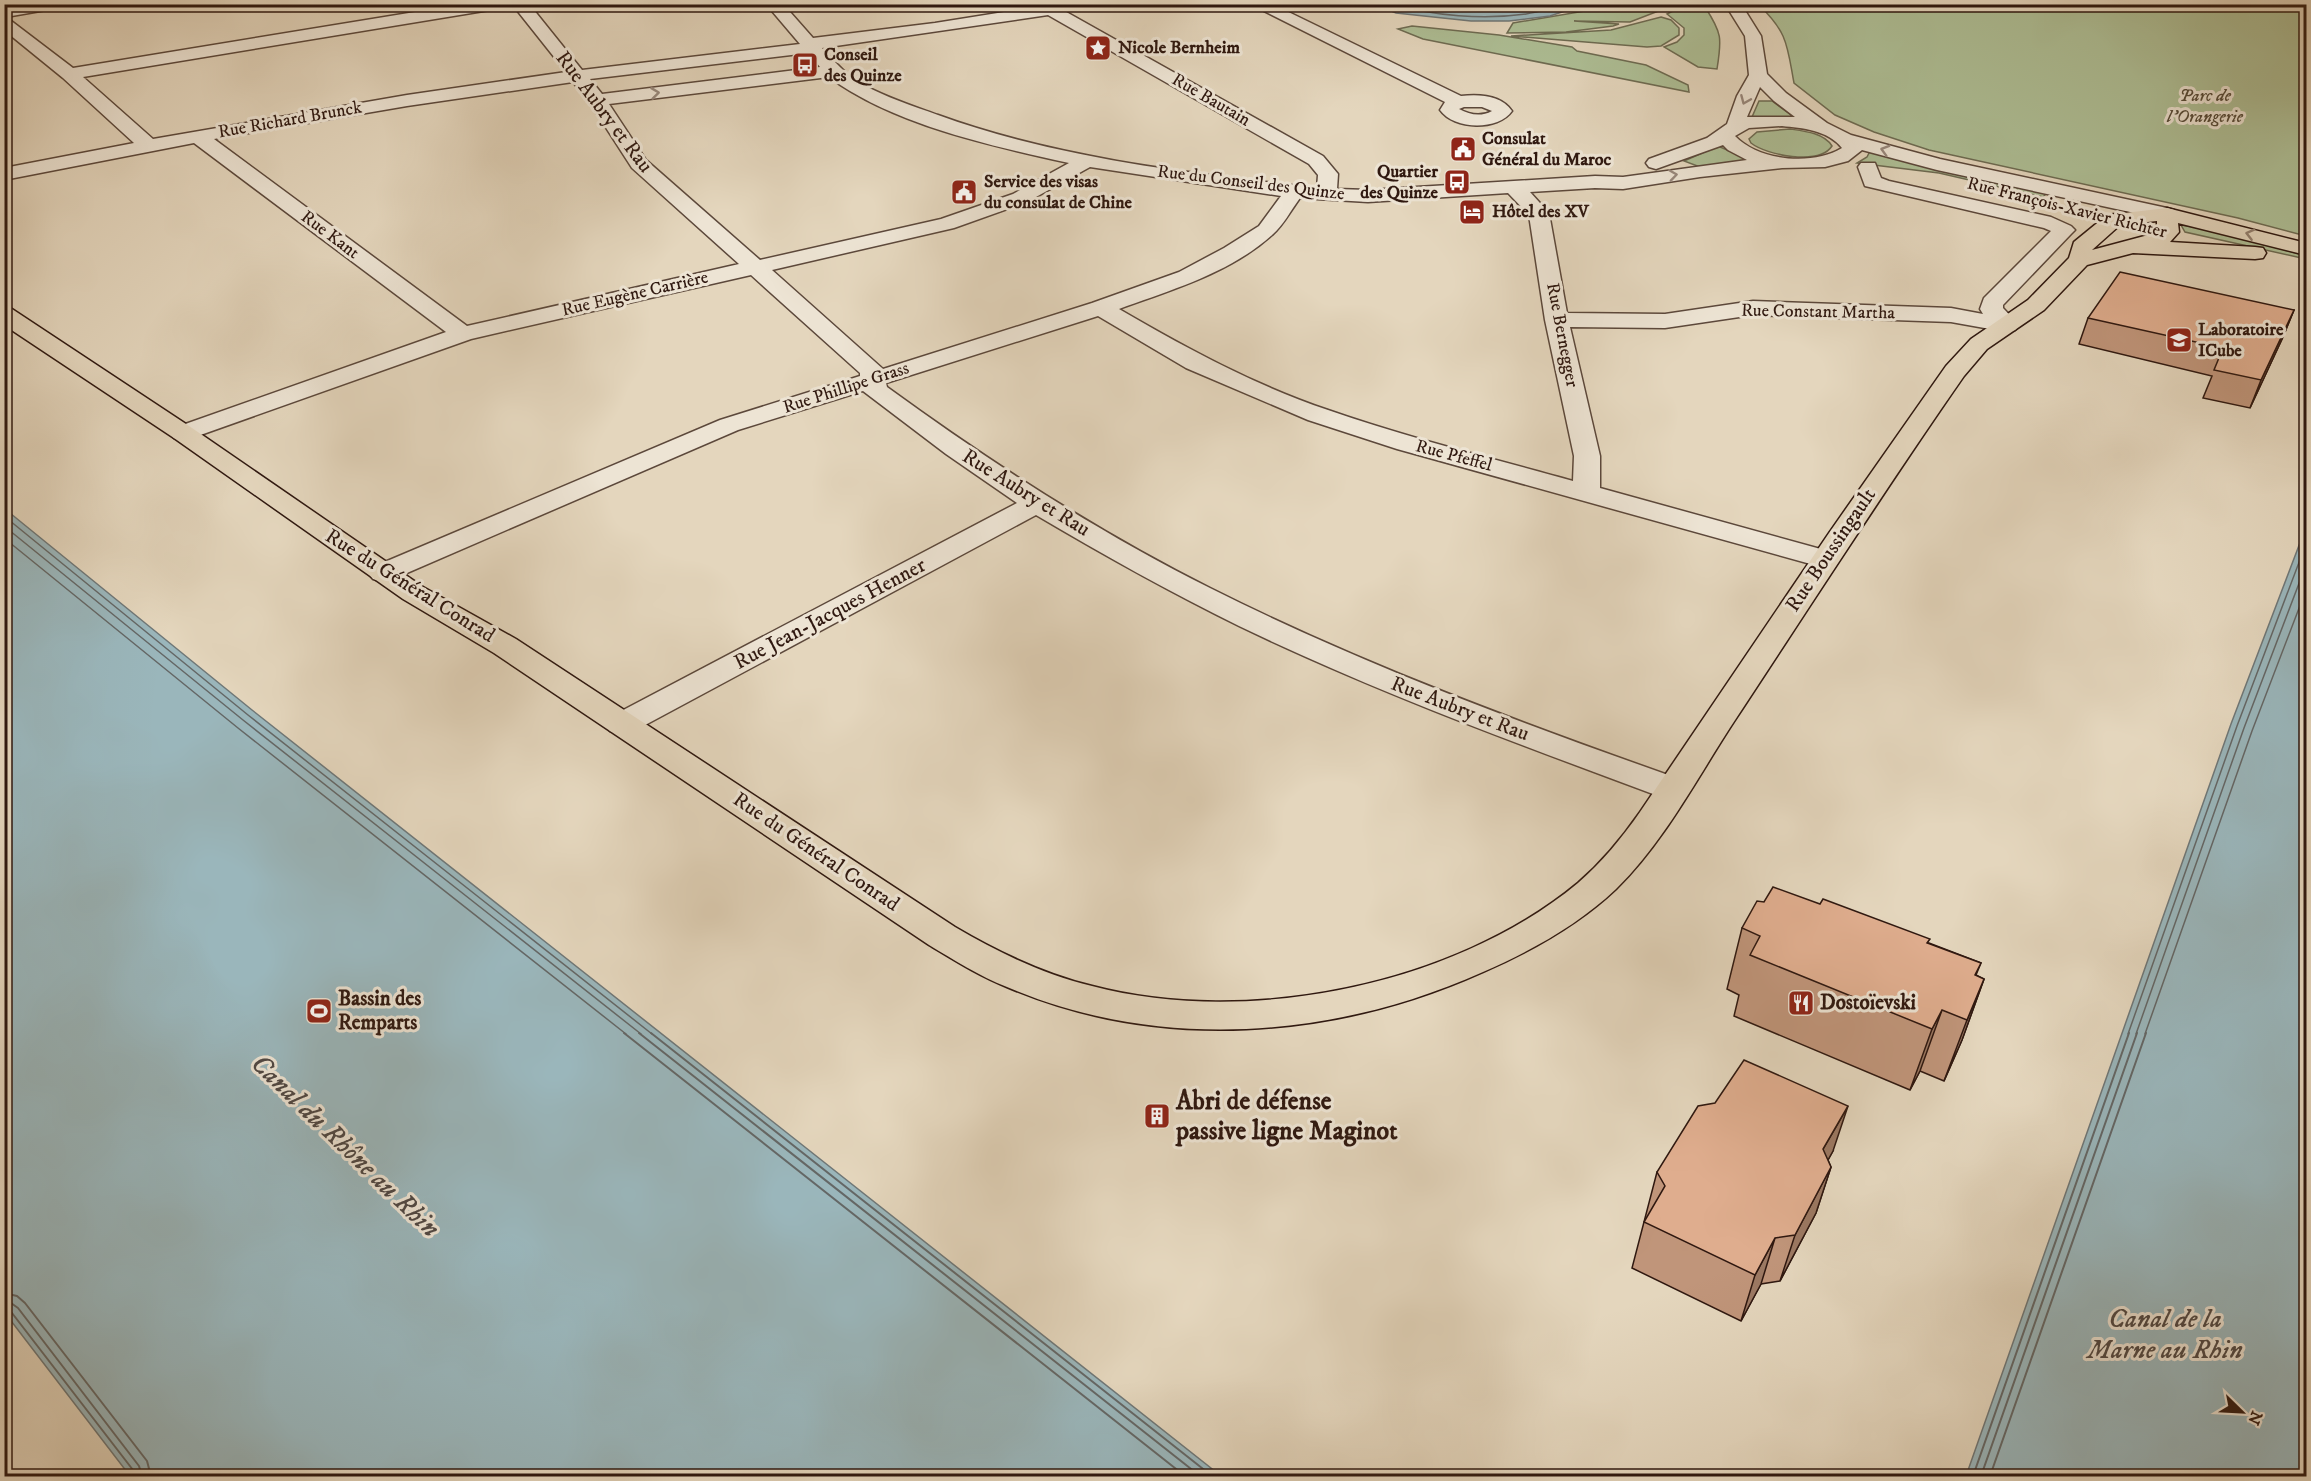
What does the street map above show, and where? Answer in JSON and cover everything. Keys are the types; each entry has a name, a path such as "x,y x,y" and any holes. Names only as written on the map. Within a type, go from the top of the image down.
{"main road":[{"name":"Rue François-Xavier Richter","path":"2114,219 2168,223 2307,249"},
{"name":"Rue Boussingault","path":"1673,789 1825,559 1955,371 1979,344 2036,305 2079,260 2082,247 2114,219"},
{"name":"Rue François-Xavier Richter","path":"2168,223 2255,253 2307,264"},
{"path":"2079,260 2160,238 2168,223"},
{"path":"2123,248 2182,248 2255,253"},
{"name":"Rue du Général Conrad","path":"4,314 183,433 383,573 505,646 942,936 990,964 1075,997 1172,1015 1228,1017 1274,1015 1317,1009 1442,976 1524,937 1557,916 1614,870 1634,847 1673,789"}],"street":[{"path":"4,7 9,4"},
{"path":"4,12 52,4"},
{"path":"69,74 496,4"},
{"name":"Rue Aubry et Rau","path":"520,4 597,100 639,164 872,371 875,390 949,444 1037,503 1156,571 1250,620 1425,696 1673,789"},
{"name":"Rue du Conseil des Quinze","path":"774,4 833,71 856,88 934,121 1001,142 1087,161 1294,192 1368,196 1594,182 1623,183 1700,171 1785,162"},
{"path":"1258,4 1459,102"},
{"path":"1733,4 1753,36 1758,75 1730,131 1731,146 1751,156 1785,162"},
{"name":"Rue Richard Brunck","path":"4,174 148,145 371,106 935,28 1044,7"},
{"name":"Rue Bautain","path":"1044,7 1316,160 1328,174 1326,195"},
{"path":"4,21 69,74 148,145"},
{"path":"597,100 833,71"},
{"path":"1758,75 1780,97 1821,127"},
{"name":"Rue du Conseil des Quinze","path":"1594,182 1686,153 1730,131 1761,121 1796,122 1821,127"},
{"name":"Rue François-Xavier Richter","path":"1821,127 1849,140 2168,223"},
{"name":"Rue Kant","path":"197,136 463,334"},
{"path":"1826,162 1845,157 1853,149 1849,140"},
{"name":"Rue Eugène Carrière","path":"183,433 463,334 947,224 1020,198 1087,161"},
{"name":"Rue François-Xavier Richter","path":"1785,162 1826,162 1940,177 2114,219"},
{"path":"1868,167 1872,182 1883,186 2051,223 2064,230 1992,303 1991,309 2007,326"},
{"name":"Rue Bernegger","path":"1514,188 1539,213 1557,320 1587,456 1586,492"},
{"name":"Rue Phillipe Grass","path":"383,573 711,432 1100,308 1187,277 1232,253 1266,230 1294,192"},
{"name":"Rue Pfeffel","path":"1100,308 1195,363 1317,415 1406,443 1825,559"},
{"name":"Rue Constant Martha","path":"1557,320 1665,321 1754,308 1951,315 2007,326"},
{"name":"Rue Jean-Jacques Henner","path":"622,724 1037,503"}],"green space":[{"path":"1620,5 1674,5 1630,22 1574,21 1619,24 1613,26 1566,32 1507,33 1513,23"},
{"name":"Parc de l'Orangerie","path":"1759,5 2306,5 2306,236 2238,218 1929,150 1874,132 1835,115 1794,83 1785,40 1776,24"},
{"path":"1683,6 1705,7 1715,23 1720,43 1717,69 1698,67 1664,47 1677,42 1684,35 1684,28 1667,14"},
{"path":"1661,17 1671,20 1679,28 1679,35 1661,46 1647,47 1511,36 1611,30"},
{"path":"1412,26 1499,35 1572,47 1577,51 1646,65 1688,85 1689,92 1423,39 1398,29"},
{"path":"1759,101 1772,101 1794,117 1752,117"},
{"path":"1790,129 1819,135 1832,146 1816,156 1792,156 1768,151 1751,143 1749,139 1757,132"},
{"path":"1718,146 1750,160 1700,167 1684,161"},
{"path":"1870,151 2047,193 2043,197 1939,173 1857,163 1867,157"},
{"path":"2181,225 2218,231 2306,256 2306,259 2185,232"}],"water":[{"path":"1377,5 1614,5 1509,21 1471,21 1396,13"},
{"name":"Bassin des Remparts","path":"5,509 252,710 1221,1476 130,1476 5,1313"},
{"name":"Canal de la Marne au Rhin","path":"2306,527 2306,1476 1966,1476 2231,724"}],"building":[{"path":"2120,272 2294,310 2261,380 2214,370 2223,348 2088,318"},
{"path":"1773,887 1820,904 1823,899 1930,939 1927,943 1981,963 1975,975 1984,979 1967,1020 1942,1010 1932,1029 1750,955 1760,936 1742,928 1757,901 1764,902"},
{"path":"1744,1060 1848,1106 1823,1149 1831,1167 1795,1235 1775,1238 1755,1275 1644,1222 1665,1186 1657,1172 1698,1106 1715,1103"}],"place":[{"name":"Nicole Bernheim","path":"1098,48"},
{"name":"Conseil des Quinze","path":"805,65"},
{"name":"Consulat Général du Maroc","path":"1463,149"},
{"name":"Quartier des Quinze","path":"1457,182"},
{"name":"Service des visas du consulat de Chine","path":"964,192"},
{"name":"Hôtel des XV","path":"1472,212"},
{"name":"Laboratoire ICube","path":"2179,340"},
{"name":"Dostoïevski","path":"1801,1003"},
{"name":"Bassin des Remparts","path":"319,1011"},
{"name":"Abri de défense passive ligne Maginot","path":"1157,1116"}],"water label":[{"name":"Canal du Rhône au Rhin","path":"345,1146"}]}
